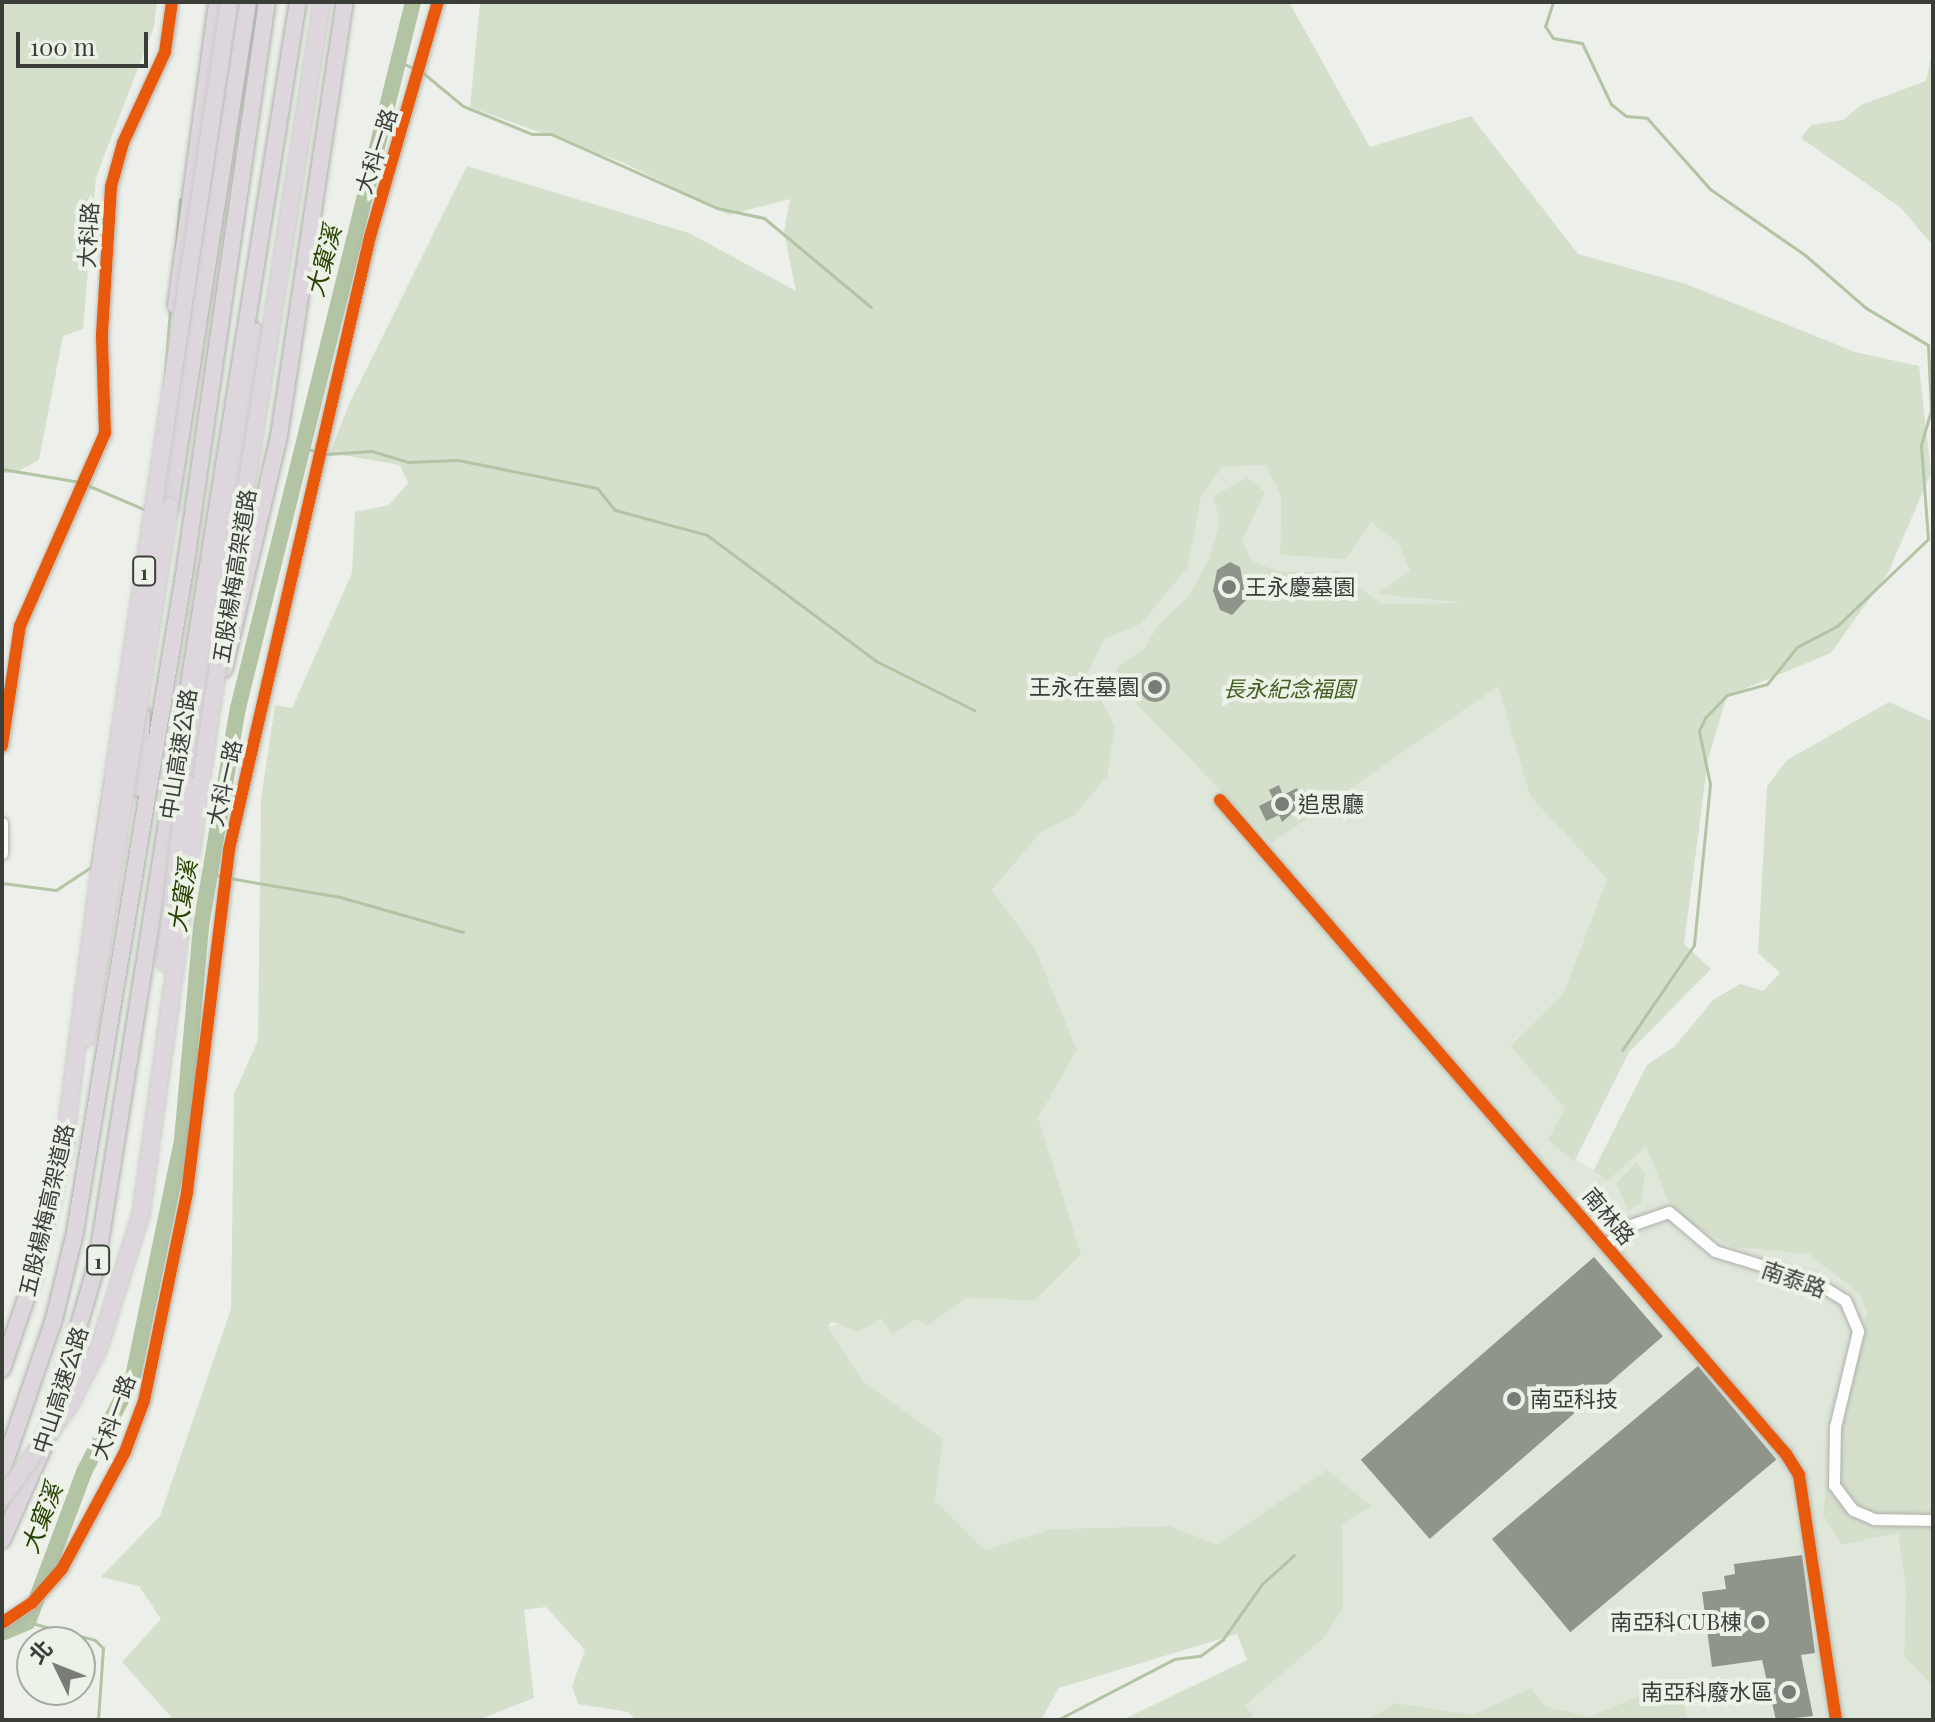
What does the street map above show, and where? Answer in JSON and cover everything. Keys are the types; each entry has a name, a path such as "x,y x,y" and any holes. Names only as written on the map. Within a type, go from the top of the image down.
{"highway":[{"path":"130,894 150,496 217,2"},
{"name":"五股楊梅高架道路","path":"2,1369 36,1267 65,1140 103,845 229,2"},
{"path":"65,1140 91,1014 248,2"},
{"name":"中山高速公路","path":"2,1471 54,1319 75,1232 267,2"},
{"name":"中山高速公路","path":"2,1540 43,1448 96,1267 298,2"},
{"path":"158,1085 166,943 268,239 309,2"},
{"name":"五股楊梅高架道路","path":"2,1498 69,1406 120,1294 141,1214 322,2"},
{"path":"145,969 266,508 345,2"},
{"path":"268,239 281,115"}],"street":[{"name":"大科路","path":"2,746 20,626 83,476 105,433 102,335 115,168 165,52 172,2"},
{"name":"大科一路","path":"2,1623 32,1603 62,1569 125,1452 144,1401 187,1193 229,850 370,237 438,2"},
{"name":"南林路","path":"1220,800 1607,1244 1799,1475 1836,1720"},
{"path":"2,823 2,853"},
{"name":"南泰路","path":"1607,1244 1628,1226 1669,1212 1715,1251 1814,1281 1845,1300 1858,1331 1835,1427 1834,1485 1853,1510 1874,1519 1933,1520"}],"shaded area":[{"path":"1266,464 1281,496 1280,555 1346,559 1371,522 1398,543 1410,571 1378,594 1463,603 1490,658 1530,796 1607,879 1563,994 1510,1045 1566,1108 1549,1140 1608,1181 1646,1145 1733,1247 1809,1254 1859,1294 1867,1311 1832,1442 1843,1545 1898,1533 1906,1591 1904,1656 1933,1687 1933,1720 1687,1720 1682,1677 1590,1717 1546,1706 1531,1688 1472,1715 1395,1703 1367,1720 1255,1720 1246,1705 1325,1637 1327,1471 1217,1544 1169,1526 1051,1529 985,1550 935,1500 943,1439 863,1381 826,1326 916,1318 927,1326 967,1298 1034,1301 1048,1161 1038,1118 1077,1050 1035,948 992,890 1041,832 1074,816 1115,726 1087,675 1104,639 1141,624 1188,567 1201,497 1222,467"}],"green space":[{"path":"2,2 157,2 154,27 96,177 83,329 63,336 39,460 15,473 2,473"},
{"name":"長永紀念福園","path":"480,2 1289,2 1370,147 1471,116 1578,254 1686,284 1855,352 1919,366 1931,473 1888,573 1831,653 1727,696 1708,759 1684,944 1711,969 1629,1052 1574,1162 1548,1140 1565,1108 1510,1046 1563,994 1607,879 1530,796 1498,686 1272,843 1119,686 1116,668 1144,649 1159,624 1189,596 1209,559 1220,521 1213,496 1247,478 1265,492 1242,541 1252,562 1281,572 1338,571 1381,604 1463,603 1377,594 1410,571 1398,543 1371,522 1346,559 1280,555 1281,496 1266,465 1222,467 1201,497 1188,567 1141,624 1104,639 1087,675 1115,726 1107,776 1074,816 1041,832 992,890 1035,948 1077,1050 1038,1118 1081,1254 1034,1301 967,1298 927,1326 916,1319 892,1334 881,1319 858,1332 832,1322 827,1326 863,1381 943,1439 935,1500 985,1550 1051,1529 1169,1526 1217,1544 1327,1470 1371,1506 1342,1524 1343,1608 1325,1637 1246,1705 1255,1720 1122,1720 1247,1660 1237,1634 1059,1688 1041,1720 636,1720 628,1712 578,1704 572,1686 585,1650 546,1607 524,1610 534,1698 478,1720 174,1720 122,1662 161,1619 139,1586 101,1577 160,1516 231,1309 234,1094 258,1040 261,799 275,705 292,708 352,573 355,512 389,505 408,483 400,465 330,453 349,404 467,166 689,233 796,291 784,232 790,199 729,215 624,163 470,107"},
{"path":"1933,49 1933,246 1901,208 1801,138 1811,125 1843,120 1861,105 1926,81"},
{"path":"1889,702 1933,722 1933,1687 1904,1656 1906,1591 1898,1533 1842,1545 1823,1515 1832,1442 1867,1312 1859,1294 1809,1254 1733,1247 1673,1213 1646,1146 1608,1181 1593,1171 1647,1065 1675,1046 1713,1000 1740,984 1763,991 1780,973 1758,953 1767,786 1787,760"},
{"path":"1637,1162 1645,1175 1641,1203 1628,1210 1616,1183"},
{"path":"1682,1677 1687,1720 1367,1720 1395,1703 1472,1715 1531,1688 1546,1706 1590,1717"}],"building":[{"name":"王永慶墓園","path":"1230,562 1240,567 1246,600 1232,615 1220,610 1213,591 1217,570"},
{"name":"王永在墓園","path":"1155,672 1166,676 1170,687 1166,698 1155,702 1144,698 1140,687 1144,676"},
{"name":"追思廳","path":"1279,785 1283,795 1297,788 1304,803 1282,822 1279,815 1266,821 1259,806 1273,799 1269,790"},
{"name":"南亞科技","path":"1594,1257 1663,1336 1430,1539 1361,1460"},
{"name":"南亞科技","path":"1698,1366 1776,1459 1570,1632 1492,1539"},
{"name":"南亞科CUB棟","path":"1802,1555 1815,1653 1801,1655 1813,1716 1776,1720 1762,1660 1712,1667 1702,1592 1726,1589 1724,1576 1735,1574 1734,1564"}],"waterway":[{"name":"大窠溪","path":"2,1633 28,1622 84,1472 133,1377 182,1140 201,926 238,708 413,2"},
{"path":"1553,2 1545,26 1553,38 1582,43 1611,104 1626,116 1647,118 1710,189 1805,255 1866,308 1928,345 1931,410 1921,446 1928,539 1837,626 1797,647 1767,684 1727,695 1705,718 1699,731 1710,784 1694,945 1622,1050"},
{"path":"400,62 415,69"},
{"path":"422,72 463,106 532,134 551,134 717,208 764,218 871,307"},
{"path":"176,247 180,199"},
{"path":"164,386 170,310"},
{"path":"301,447 326,454 372,451 408,462 458,460 597,488 615,510 707,535 876,661 974,710"},
{"path":"2,469 80,482"},
{"path":"87,485 146,510"},
{"path":"2,883 56,890 91,867 106,773"},
{"path":"209,874 222,876"},
{"path":"229,878 340,897 463,932"},
{"path":"1057,1720 1174,1659 1200,1656 1223,1639 1262,1584 1294,1555"},
{"path":"28,1622 95,1640 103,1648 98,1720"}],"cycle path":[{"path":"2,746 20,626 105,433 102,335 111,187 123,143 165,52 172,2"},
{"path":"2,1623 32,1603 62,1569 125,1452 144,1401 187,1193 229,850 370,237 438,2"},
{"path":"1220,800 1786,1454 1799,1475 1836,1720"}],"place":[{"name":"王永慶墓園","path":"1229,587"},
{"name":"王永在墓園","path":"1155,687"},
{"name":"追思廳","path":"1282,804"},
{"name":"南亞科技","path":"1514,1399"},
{"name":"南亞科CUB棟","path":"1758,1622"},
{"name":"南亞科廢水區","path":"1789,1692"}]}
